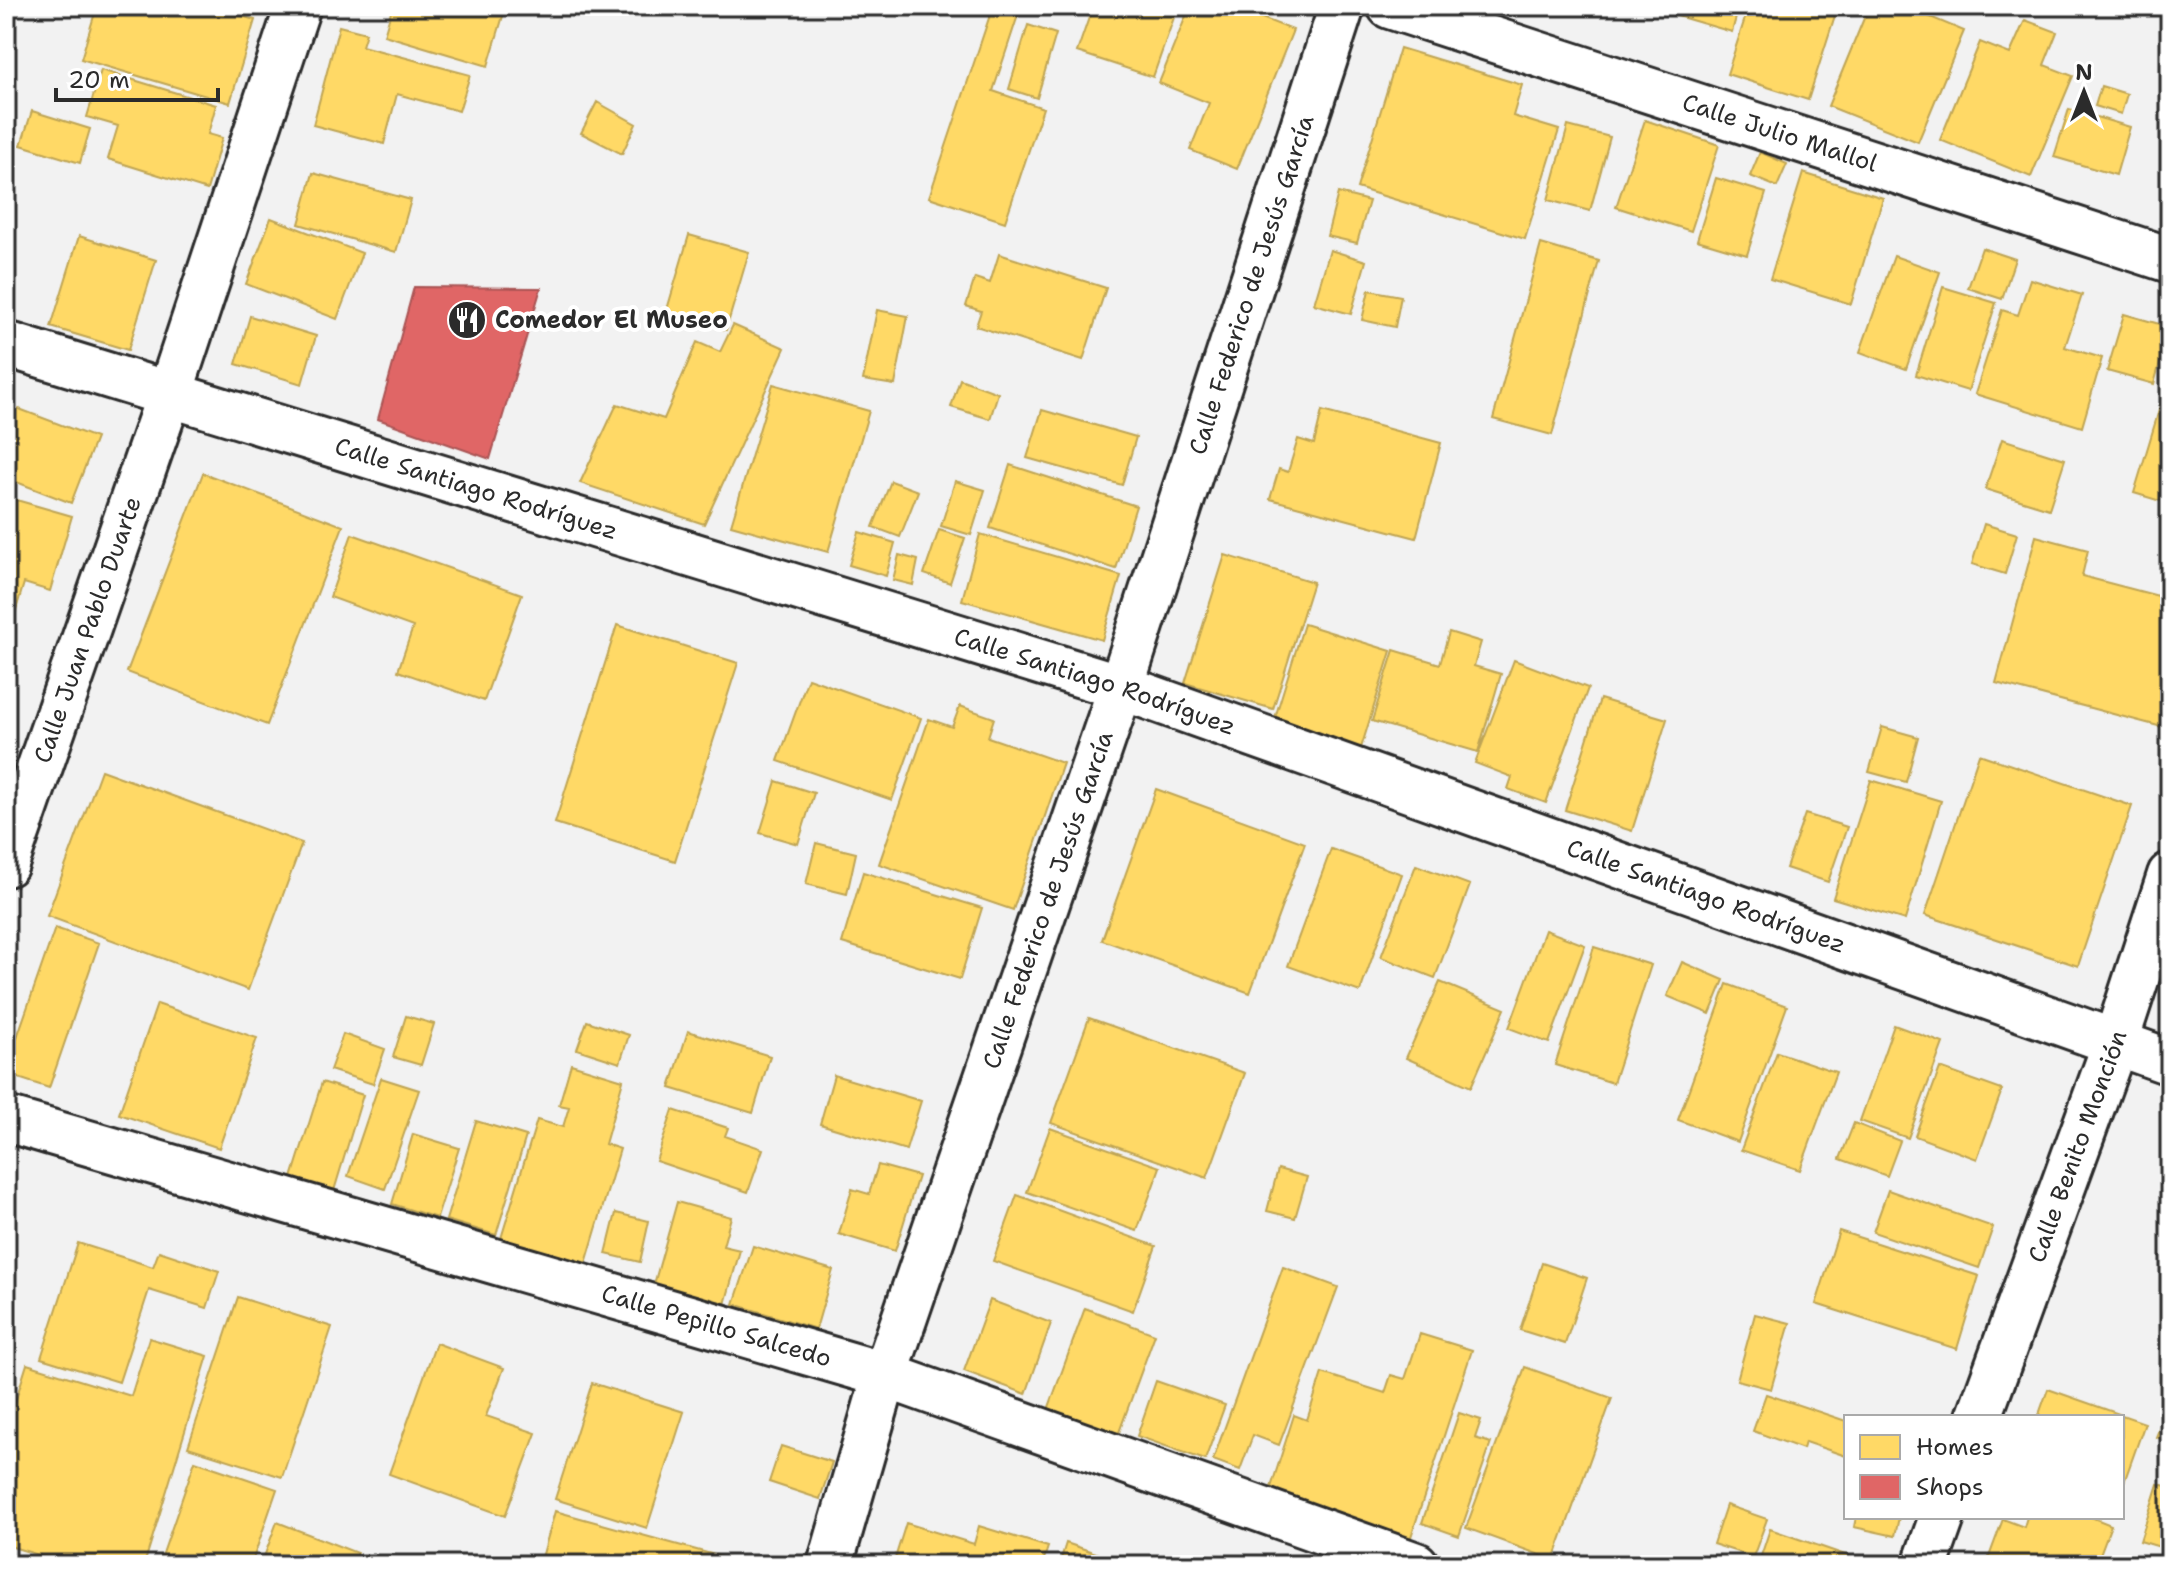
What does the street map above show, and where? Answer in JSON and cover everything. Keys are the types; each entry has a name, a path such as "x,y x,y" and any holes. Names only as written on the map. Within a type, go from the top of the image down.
{"street":[{"name":"Calle Juan Pablo Duarte","path":"6,864 170,393 298,6"},
{"name":"Calle Federico de Jesús García","path":"830,1565 885,1375 1121,687 1342,6"},
{"name":"Calle Julio Mallol","path":"1390,6 2170,260"},
{"name":"Calle Santiago Rodríguez","path":"6,344 1121,687 2170,1062"},
{"name":"Calle Benito Monción","path":"1980,1415 2115,1044 2170,875"},
{"name":"Calle Pepillo Salcedo","path":"6,1119 885,1375 1416,1565"},
{"path":"1925,1565 1941,1519"}],"building: Homes":[{"path":"97,6 208,6 255,20 230,103 81,59"},
{"path":"385,6 506,6 488,66 384,35 392,8"},
{"path":"993,6 1020,9 993,91 1043,108 1005,222 929,197"},
{"path":"1093,6 1178,6 1153,77 1077,52"},
{"path":"1190,6 1231,6 1293,30 1237,169 1190,150 1209,103 1159,83"},
{"path":"1669,6 1739,6 1732,32 1667,13"},
{"path":"1749,6 1838,6 1808,100 1727,74"},
{"path":"1869,6 1904,6 1964,31 1918,142 1828,106"},
{"path":"2025,20 2057,32 2044,65 2073,76 2031,177 1940,140 1980,42 2010,54"},
{"path":"1028,25 1056,34 1037,98 1009,89"},
{"path":"339,26 366,33 362,46 470,75 459,111 397,94 384,144 313,125"},
{"path":"1400,48 1522,85 1513,116 1559,130 1525,239 1357,188"},
{"path":"101,70 216,105 208,134 222,138 207,190 108,159 118,126 87,117"},
{"path":"2101,86 2127,94 2121,114 2095,106"},
{"path":"597,102 636,124 622,154 581,133"},
{"path":"2069,109 2130,127 2116,175 2054,157"},
{"path":"32,111 90,129 80,163 21,145"},
{"path":"1645,120 1719,145 1691,231 1616,207"},
{"path":"1568,126 1610,137 1590,211 1548,200"},
{"path":"1760,152 1787,164 1777,187 1750,176"},
{"path":"313,173 411,200 396,252 299,224"},
{"path":"1803,173 1883,198 1851,304 1770,279"},
{"path":"1716,178 1766,193 1747,255 1697,240"},
{"path":"1338,193 1369,201 1357,243 1327,236"},
{"path":"271,218 362,253 337,319 246,284"},
{"path":"689,235 749,252 726,330 666,313"},
{"path":"79,236 156,260 128,350 51,327"},
{"path":"1541,244 1599,261 1552,435 1493,419"},
{"path":"1982,248 2015,259 2002,299 1968,288"},
{"path":"1330,250 1366,261 1351,314 1314,304"},
{"path":"999,254 1106,288 1083,360 976,326 981,311 966,306 975,278 990,283"},
{"path":"1894,256 1940,272 1906,369 1860,352"},
{"path":"2030,279 2082,295 2065,347 2102,358 2082,427 1975,394 2002,310 2018,315"},
{"path":"1943,287 1996,303 1968,391 1916,375"},
{"path":"1369,290 1401,296 1395,327 1362,320"},
{"path":"877,310 908,316 895,385 863,380"},
{"path":"2124,314 2170,327 2154,384 2107,371"},
{"path":"250,316 316,336 302,384 236,364"},
{"path":"733,325 785,348 704,524 580,483 617,404 664,419 697,342 720,352"},
{"path":"960,379 998,393 990,419 951,407"},
{"path":"773,384 869,411 828,552 731,525"},
{"path":"2163,397 2170,399 2170,504 2134,493"},
{"path":"6,404 96,438 71,503 6,478"},
{"path":"1042,410 1136,437 1122,485 1027,458"},
{"path":"1322,411 1441,443 1416,538 1270,499 1279,469 1288,472 1298,439 1314,444"},
{"path":"2002,439 2065,459 2049,509 1985,489"},
{"path":"1010,465 1136,506 1116,569 990,528"},
{"path":"203,473 343,526 267,725 127,672"},
{"path":"891,481 918,491 900,537 873,527"},
{"path":"955,481 985,490 971,535 941,526"},
{"path":"6,497 72,516 50,591 24,583 6,643"},
{"path":"1984,524 2017,534 2005,574 1972,564"},
{"path":"939,530 965,538 950,583 924,574"},
{"path":"859,532 895,543 886,576 849,565"},
{"path":"352,534 522,594 484,701 398,671 413,627 330,597"},
{"path":"980,534 1121,576 1102,640 962,600"},
{"path":"2036,536 2088,550 2082,576 2170,599 2170,699 2162,727 1996,683"},
{"path":"899,555 918,560 913,585 893,580"},
{"path":"1225,555 1313,582 1273,709 1185,683"},
{"path":"1304,624 1391,651 1361,748 1274,721"},
{"path":"617,625 738,663 675,861 555,823"},
{"path":"1449,632 1481,642 1474,666 1501,674 1478,752 1372,721 1394,650 1440,664"},
{"path":"1514,660 1588,688 1546,803 1508,789 1512,777 1475,763"},
{"path":"808,678 921,718 892,800 778,761"},
{"path":"1600,699 1667,719 1632,831 1565,810"},
{"path":"960,706 994,718 988,737 1063,763 1013,910 879,864 929,719 952,727"},
{"path":"1882,727 1918,737 1906,782 1869,772"},
{"path":"1979,754 2132,806 2078,966 1925,915"},
{"path":"101,770 302,843 248,990 47,916"},
{"path":"1871,780 1941,801 1905,920 1833,898"},
{"path":"776,781 814,793 798,844 760,833"},
{"path":"1156,789 1305,843 1250,993 1102,940"},
{"path":"1805,814 1847,827 1828,882 1786,868"},
{"path":"816,843 856,853 847,894 806,884"},
{"path":"1331,849 1402,874 1360,992 1288,966"},
{"path":"1416,865 1470,885 1435,978 1381,957"},
{"path":"863,872 982,908 960,979 842,943"},
{"path":"55,928 99,943 49,1088 6,1074 6,1069"},
{"path":"1545,930 1585,945 1549,1043 1509,1028"},
{"path":"1594,947 1651,965 1613,1083 1555,1065"},
{"path":"1682,962 1724,980 1710,1014 1667,996"},
{"path":"1440,982 1505,1009 1471,1087 1406,1058"},
{"path":"1727,984 1787,1006 1738,1142 1678,1120"},
{"path":"157,1004 257,1038 219,1148 119,1114"},
{"path":"406,1016 434,1024 421,1065 393,1057"},
{"path":"1089,1018 1245,1073 1207,1178 1051,1123"},
{"path":"587,1021 629,1035 620,1063 577,1049"},
{"path":"1894,1025 1943,1043 1908,1138 1860,1121"},
{"path":"688,1031 770,1056 753,1113 670,1088"},
{"path":"343,1034 385,1049 373,1084 330,1070"},
{"path":"1777,1052 1836,1072 1800,1170 1741,1150"},
{"path":"571,1064 623,1080 605,1144 620,1149 584,1270 499,1245 537,1120 563,1127 569,1107 559,1105"},
{"path":"1940,1068 2002,1090 1977,1159 1915,1136"},
{"path":"834,1075 921,1101 906,1150 820,1124"},
{"path":"381,1078 419,1090 385,1189 348,1176"},
{"path":"322,1082 363,1095 333,1194 291,1181"},
{"path":"673,1110 728,1128 725,1136 763,1149 748,1192 656,1161"},
{"path":"476,1121 526,1136 496,1235 446,1220"},
{"path":"1854,1123 1900,1141 1887,1176 1840,1159"},
{"path":"1050,1128 1160,1167 1137,1231 1027,1192"},
{"path":"413,1134 459,1148 437,1218 392,1204"},
{"path":"878,1165 918,1176 895,1251 839,1234 852,1189 869,1194"},
{"path":"1278,1169 1307,1177 1295,1218 1267,1211"},
{"path":"1888,1190 1993,1227 1979,1268 1873,1232"},
{"path":"1017,1195 1156,1246 1133,1311 993,1261"},
{"path":"677,1202 731,1217 723,1246 740,1250 724,1308 653,1288"},
{"path":"616,1213 649,1221 640,1262 606,1254"},
{"path":"1839,1231 1979,1276 1957,1349 1816,1304"},
{"path":"78,1243 153,1267 159,1251 219,1271 207,1308 149,1290 119,1382 41,1358"},
{"path":"753,1246 833,1270 816,1329 734,1304"},
{"path":"1542,1263 1587,1278 1565,1344 1520,1330"},
{"path":"1283,1267 1338,1287 1279,1445 1253,1435 1240,1470 1213,1460"},
{"path":"238,1297 332,1327 282,1477 188,1447"},
{"path":"990,1300 1051,1323 1026,1394 964,1371"},
{"path":"1085,1308 1155,1334 1114,1446 1044,1421"},
{"path":"1755,1314 1790,1323 1771,1389 1737,1380"},
{"path":"1420,1334 1472,1350 1409,1543 1268,1497 1294,1415 1307,1420 1322,1373 1385,1393 1391,1375 1405,1379"},
{"path":"149,1338 208,1356 144,1565 71,1565 6,1545 6,1431 27,1364 131,1396"},
{"path":"436,1343 504,1368 486,1416 536,1433 505,1516 389,1474"},
{"path":"1525,1367 1612,1398 1554,1560 1466,1528"},
{"path":"1156,1381 1225,1405 1205,1460 1137,1436"},
{"path":"592,1383 684,1412 647,1528 555,1499"},
{"path":"2048,1389 2122,1415 2039,1415"},
{"path":"1766,1394 1844,1420 1844,1455 1805,1442 1803,1449 1753,1431"},
{"path":"2170,1402 2170,1442 2156,1437"},
{"path":"1459,1413 1481,1420 1475,1438 1491,1443 1459,1536 1422,1523"},
{"path":"2124,1416 2145,1423 2124,1482"},
{"path":"781,1446 832,1462 820,1499 769,1482"},
{"path":"195,1461 277,1489 251,1565 159,1565"},
{"path":"2158,1484 2170,1487 2170,1550 2140,1541"},
{"path":"1726,1505 1767,1519 1753,1557 1713,1544"},
{"path":"555,1511 751,1565 540,1565"},
{"path":"1856,1519 1899,1519 1895,1536 1854,1527"},
{"path":"2003,1519 2024,1527 2026,1519 2096,1519 2111,1525 2096,1565 1986,1565"},
{"path":"277,1522 357,1553 353,1565 261,1565"},
{"path":"906,1523 974,1544 979,1526 1048,1547 1042,1565 893,1565"},
{"path":"1770,1529 1874,1565 1758,1565"},
{"path":"1066,1543 1114,1559 1112,1565 1059,1565"},
{"path":"1706,1556 1731,1565 1703,1565"}],"building: Shops":[{"path":"414,287 541,288 490,459 378,419"}],"place":[{"name":"Comedor El Museo","path":"467,320"}]}
